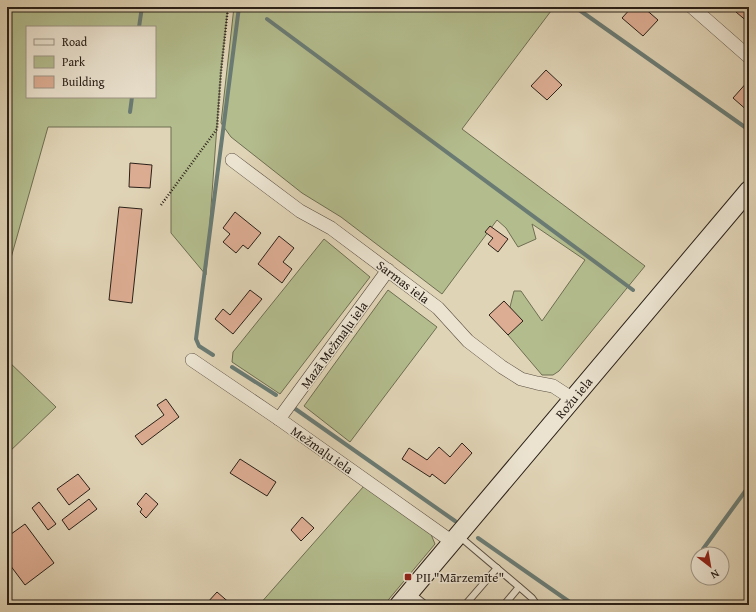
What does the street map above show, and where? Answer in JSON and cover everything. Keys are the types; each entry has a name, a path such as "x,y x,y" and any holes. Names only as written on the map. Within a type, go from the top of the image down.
{"street":[{"path":"692,7 749,57"},
{"name":"Sarmas iela","path":"232,160 300,211 331,228 438,308 468,341 502,367 521,379 552,386 573,399"},
{"name":"Rožu iela","path":"404,598 749,190"},
{"name":"Mazā Mežmaļu iela","path":"279,419 388,270"},
{"name":"Mežmaļu iela","path":"192,360 454,538"}],"lane":[{"path":"454,538 496,568 532,598 537,605"},
{"path":"465,605 496,568"},
{"path":"504,605 519,587"},
{"path":"404,598 426,605"}],"path":[{"path":"161,205 217,129 221,71 228,7"}],"green space":[{"path":"7,7 228,7 221,71 206,275 171,233 171,127 48,127 7,272"},
{"path":"234,7 554,7 462,129 645,266 559,371 553,375 542,375 508,335 510,307 514,291 521,291 542,321 585,260 532,224 536,239 518,247 506,228 497,220 442,294 341,217 302,193 231,137 221,123"},
{"path":"324,239 370,277 280,394 232,362 233,352"},
{"path":"388,290 437,327 350,442 304,406"},
{"path":"7,360 56,407 7,454"},
{"path":"364,486 430,532 435,544 384,605 259,605"}],"building":[{"path":"632,7 643,7 658,20 643,36 622,18"},
{"path":"741,7 749,7 749,23 736,12"},
{"path":"546,70 562,85 547,100 531,86"},
{"path":"749,80 749,112 733,98"},
{"path":"130,163 152,165 150,188 129,187"},
{"path":"119,207 142,209 132,303 109,300"},
{"path":"235,212 261,233 248,249 243,245 236,253 223,242 230,234 223,228"},
{"path":"490,226 508,239 498,252 488,244 493,238 485,232"},
{"path":"279,236 294,248 283,262 292,269 282,283 258,264"},
{"path":"250,290 262,299 233,334 215,319 223,309 230,315"},
{"path":"504,301 523,321 508,335 489,315"},
{"path":"166,399 179,417 142,445 135,436 164,415 157,405"},
{"path":"462,443 472,453 445,484 432,474 430,477 402,459 409,448 427,460 439,447 450,457"},
{"path":"240,459 276,482 267,496 230,473"},
{"path":"78,474 90,489 69,505 57,489"},
{"path":"146,493 158,504 146,518 140,512 142,509 137,504"},
{"path":"89,499 97,509 69,530 62,520"},
{"path":"39,502 56,524 48,530 32,508"},
{"path":"302,517 314,528 301,541 291,530"},
{"path":"25,524 54,563 25,585 7,561 7,537"},
{"path":"217,592 232,605 209,605 207,603"}],"waterway":[{"path":"139,26 142,7"},
{"path":"213,355 199,346 196,339 239,7"},
{"path":"575,7 749,130"},
{"path":"267,19 633,290"},
{"path":"130,112 132,98"},
{"path":"232,367 276,395"},
{"path":"294,408 455,521"},
{"path":"705,546 749,486"},
{"path":"478,538 574,605"}],"place":[{"name":"PII \"Mārzemīte\"","path":"408,577"}]}
